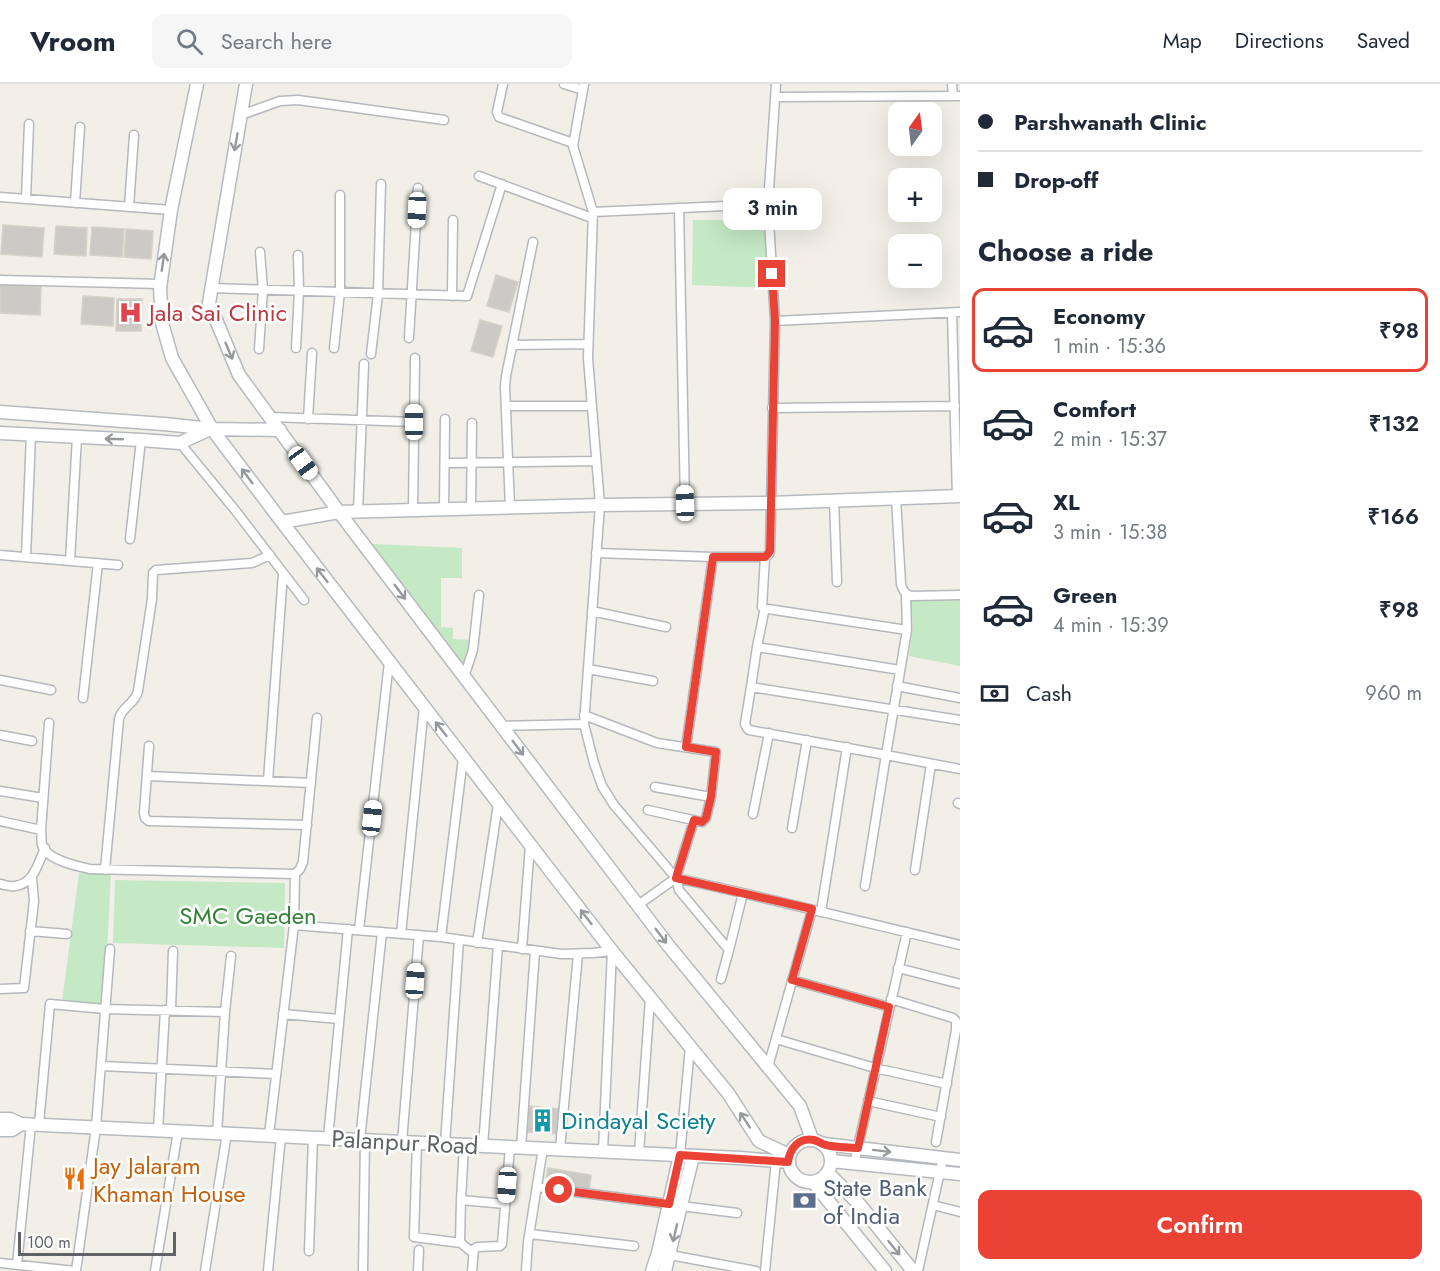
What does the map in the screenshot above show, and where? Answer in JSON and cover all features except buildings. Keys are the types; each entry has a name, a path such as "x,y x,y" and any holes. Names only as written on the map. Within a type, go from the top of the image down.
{"street":[{"path":"197,84 171,210 160,284 162,323 172,357 212,429 612,951 728,1093 759,1141 785,1159 794,1175 806,1182 819,1180 829,1167 854,1164 960,1174"},
{"path":"246,84 209,303 239,375 339,512 668,945 800,1106 818,1142 828,1149 829,1167 916,1271"},
{"path":"503,84 497,111 499,117 573,143"},
{"path":"564,84 584,87 573,146 592,215 588,358 600,505 584,720 602,786 614,805 676,878 679,890 729,950"},
{"path":"762,607 765,557 770,551 775,321 768,204 776,84"},
{"path":"776,97 956,96 952,84"},
{"path":"240,115 288,100 444,120"},
{"path":"26,199 28,124"},
{"path":"75,203 81,127"},
{"path":"129,207 135,135"},
{"path":"479,176 592,215 768,204"},
{"path":"371,354 378,294 381,184"},
{"path":"212,288 465,296 469,294 502,184"},
{"path":"409,338 418,188"},
{"path":"334,348 340,292 340,195"},
{"path":"0,197 171,210"},
{"path":"679,208 685,503"},
{"path":"452,296 453,220"},
{"path":"510,507 506,376 533,242"},
{"path":"259,349 263,290 260,252"},
{"path":"297,348 298,255"},
{"path":"0,280 160,284"},
{"path":"282,522 339,512 958,496 955,406 956,313 775,321"},
{"path":"512,345 588,344"},
{"path":"308,419 312,353"},
{"path":"413,510 415,357"},
{"path":"358,512 364,364"},
{"path":"506,406 592,406"},
{"path":"772,408 955,406"},
{"path":"0,412 212,429 280,430"},
{"path":"270,417 414,422"},
{"path":"444,509 446,419"},
{"path":"471,508 472,423"},
{"path":"0,433 180,443 212,429"},
{"path":"26,557 31,435"},
{"path":"69,561 78,437"},
{"path":"130,539 141,440"},
{"path":"180,443 304,600"},
{"path":"445,463 596,460"},
{"path":"865,886 907,630 906,594 901,584 896,498"},
{"path":"834,500 837,582"},
{"path":"596,553 765,557"},
{"path":"0,555 118,565"},
{"path":"105,870 118,719 120,711 136,698 138,691 152,599 153,573 156,570 252,563 270,555"},
{"path":"686,747 713,557"},
{"path":"83,699 98,563"},
{"path":"268,781 283,573"},
{"path":"906,594 911,596 960,595"},
{"path":"464,677 473,650 479,595"},
{"path":"907,630 765,610 745,724 749,730 960,769"},
{"path":"592,611 666,627"},
{"path":"757,647 900,670"},
{"path":"359,930 389,662"},
{"path":"588,669 653,681"},
{"path":"0,680 51,690"},
{"path":"897,686 960,698"},
{"path":"751,687 960,720"},
{"path":"401,934 424,707"},
{"path":"268,1271 276,1074 294,925 295,874 303,862 317,718"},
{"path":"502,726 584,720 657,743 716,752 711,797 705,821 648,810"},
{"path":"49,723 41,830 42,846 58,860 74,866 105,870 295,874"},
{"path":"753,814 769,733"},
{"path":"0,735 32,741"},
{"path":"792,828 807,740"},
{"path":"149,746 144,813 145,818 149,821 307,825"},
{"path":"768,1067 792,980 816,910 847,747"},
{"path":"441,937 463,758"},
{"path":"915,870 931,764"},
{"path":"148,776 311,783"},
{"path":"655,787 711,797"},
{"path":"0,791 44,798"},
{"path":"477,942 498,804"},
{"path":"638,905 676,878 694,820"},
{"path":"0,821 41,830"},
{"path":"522,949 530,845"},
{"path":"0,989 24,988 34,901 32,878 45,848"},
{"path":"0,884 14,886 23,884 32,878"},
{"path":"676,878 960,945"},
{"path":"721,979 743,893"},
{"path":"294,925 441,937 561,954 612,951"},
{"path":"328,1138 348,929"},
{"path":"30,931 67,934"},
{"path":"363,1271 362,1140 382,932"},
{"path":"854,1164 906,932"},
{"path":"402,1142 419,935"},
{"path":"445,1144 459,940"},
{"path":"483,1146 498,945"},
{"path":"0,1263 75,1271 96,1127 110,949"},
{"path":"158,1130 161,1068 173,951"},
{"path":"472,1271 474,1249 502,1244 505,1204 516,1147 535,951"},
{"path":"603,1151 612,951"},
{"path":"560,1149 578,954"},
{"path":"205,1271 222,1133 221,1071 231,956"},
{"path":"898,968 960,984"},
{"path":"792,980 953,1018 956,1021 957,1030 936,1142"},
{"path":"639,1153 650,998"},
{"path":"17,1265 30,1124 50,1004 105,1009 225,1012"},
{"path":"283,1014 339,1019"},
{"path":"776,1039 875,1068 947,1084"},
{"path":"651,1271 675,1205 687,1156 690,1047"},
{"path":"101,1066 276,1074"},
{"path":"868,1101 941,1117"},
{"name":"Palanpur Road","path":"0,1119 30,1124 785,1159"},
{"name":"Palanpur Road","path":"0,1130 12,1130 30,1124"},
{"path":"155,1271 178,1131"},
{"path":"309,1251 313,1137"},
{"path":"765,1271 785,1159 801,1141 960,1160"},
{"path":"417,1142 414,1237 461,1243 473,1252"},
{"path":"461,1243 464,1145"},
{"path":"526,1271 543,1148"},
{"path":"916,1271 943,1158"},
{"path":"813,1182 875,1265 885,1271"},
{"path":"537,1187 737,1213"},
{"path":"461,1200 505,1204"},
{"path":"665,1271 670,1255 675,1205"},
{"path":"933,1205 960,1212"},
{"path":"530,1234 634,1246"},
{"path":"418,1271 419,1250"},
{"path":"670,1255 756,1271"}],"green space":[{"path":"766,206 768,288 692,285 693,220 731,220 732,208"},
{"path":"372,544 462,548 462,578 441,578 441,627 453,628 453,639 473,640 464,673"},
{"path":"911,599 960,599 960,666 909,656 913,628"},
{"path":"79,873 111,874 104,1006 62,1002"},
{"name":"SMC Gaeden","path":"115,880 285,883 284,948 113,943"}],"place":[{"name":"Jala Sai Clinic","path":"131,312"},
{"name":"Dindayal Sciety","path":"543,1120"},
{"name":"Jay Jalaram Khaman House","path":"75,1179"},
{"name":"State Bank of India","path":"805,1201"}],"route":[{"path":"559,1190 669,1204 680,1155 788,1162 792,1149 801,1141 812,1139 824,1144 858,1148 889,1007 792,980 812,909 676,878 694,820 705,821 711,797 716,752 686,747 713,557 765,557 770,551 775,321 772,274"}]}
